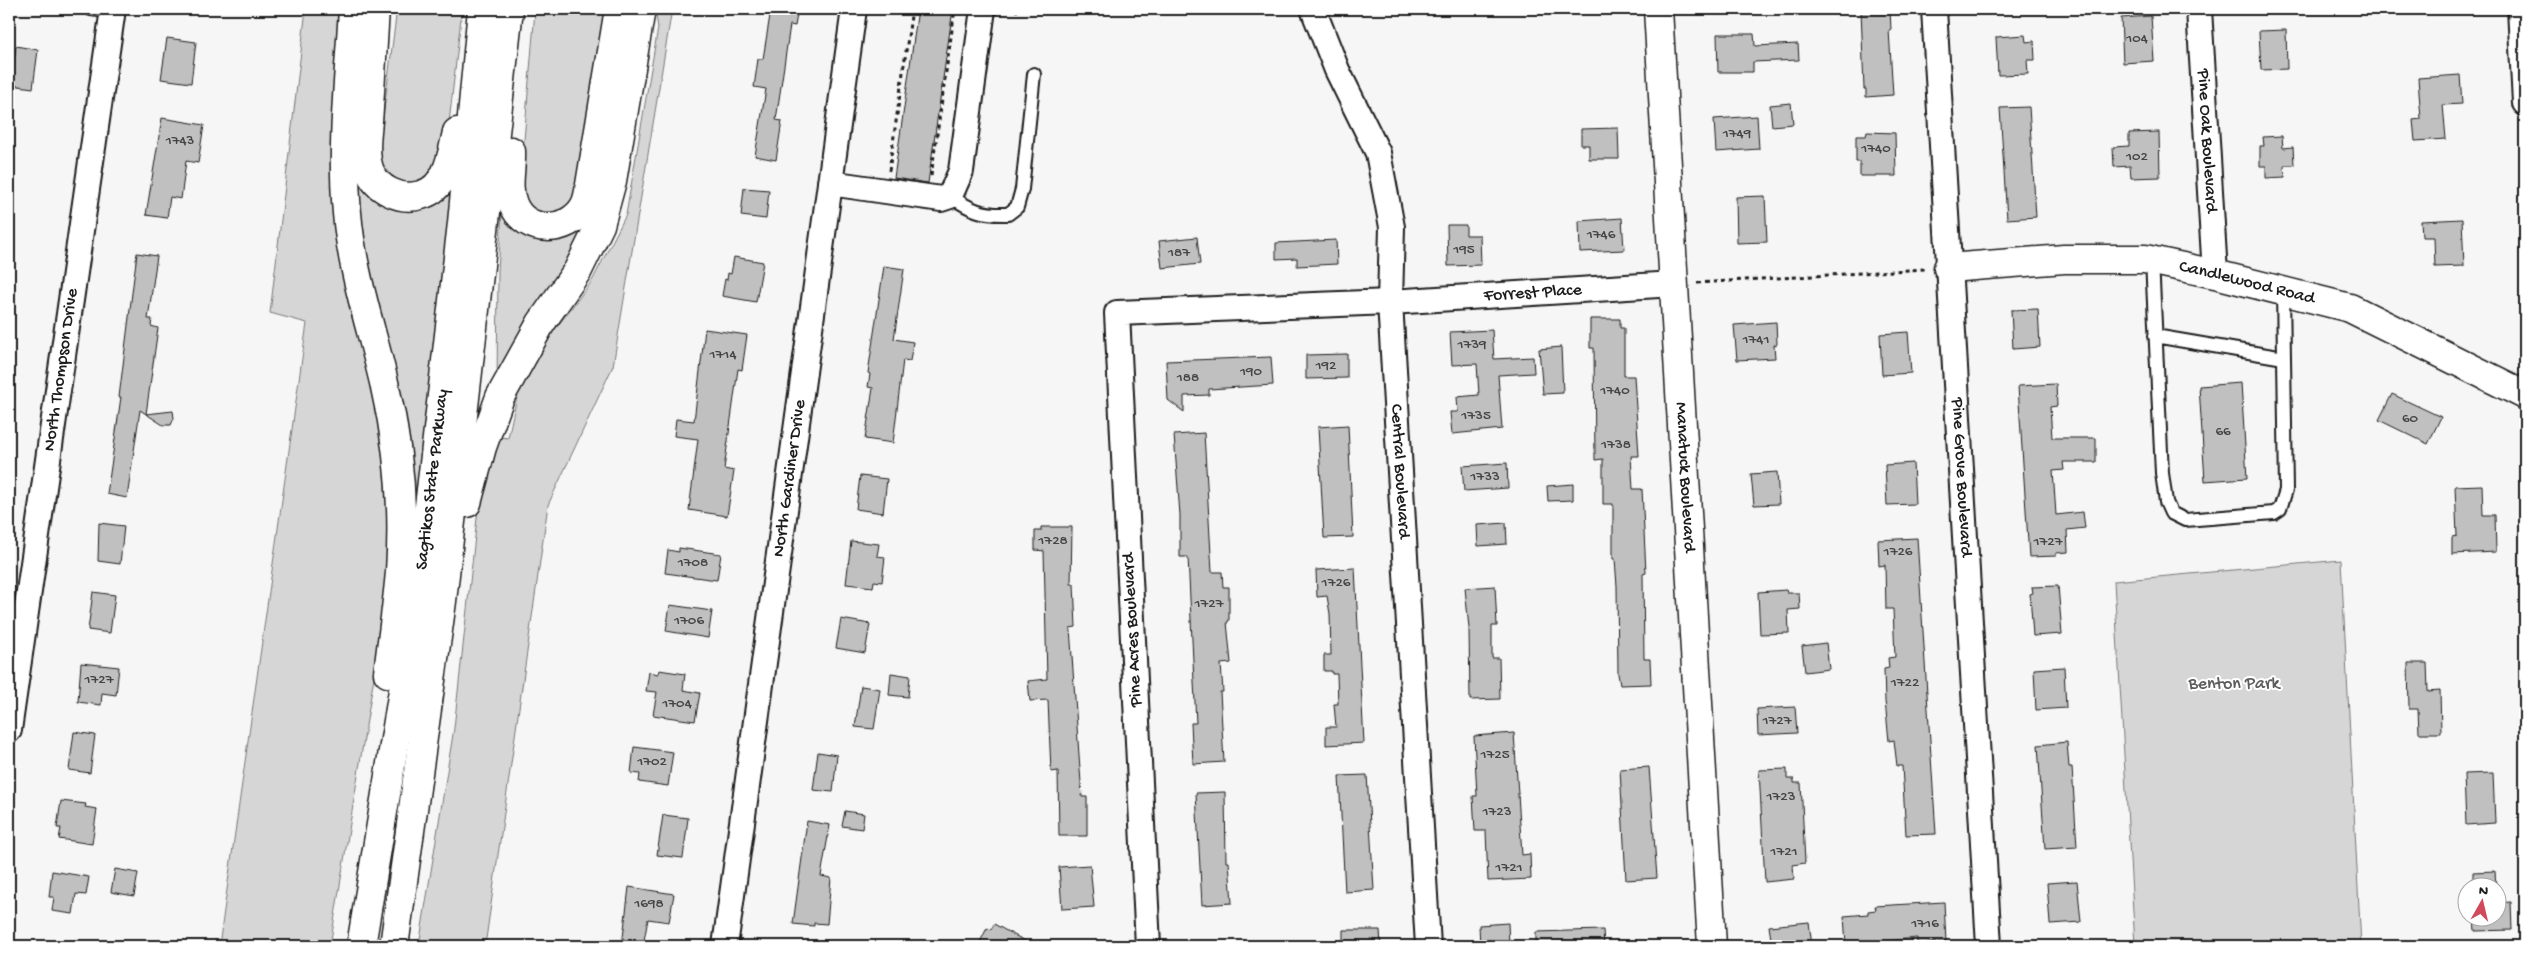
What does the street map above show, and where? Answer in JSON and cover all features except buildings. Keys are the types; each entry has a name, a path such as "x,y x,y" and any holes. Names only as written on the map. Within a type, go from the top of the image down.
{"main road":[{"path":"353,9 345,156 347,213 357,279 386,387 398,465 400,500 400,570 387,676 382,822"},
{"path":"375,9 366,141 368,168 378,184 396,195 405,197 425,194 441,181 446,171 482,16"},
{"name":"Sagtikos State Parkway","path":"394,946 442,601 509,9"},
{"path":"506,46 511,157 509,183 513,205 523,219 530,223 548,227 564,224 578,215 588,196 618,9"},
{"path":"442,601 482,447 500,397 526,348 588,253 603,218 615,162 641,9"},
{"name":"Manatuck Boulevard","path":"1658,9 1712,946"},
{"name":"Sagtikos State Parkway","path":"361,946 419,592 462,223 482,16"},
{"name":"Candlewood Road","path":"1948,268 2064,259 2152,260 2216,274 2350,308 2525,395"}],"street":[{"name":"North Gardiner Drive","path":"725,946 854,9"},
{"path":"830,183 939,196 961,171 983,9"},
{"name":"Central Boulevard","path":"1313,9 1337,70 1378,153 1392,227 1390,302 1428,946"},
{"name":"Pine Grove Boulevard","path":"1934,9 1989,946"},
{"name":"Pine Oak Boulevard","path":"2199,9 2216,274"},
{"path":"2520,9 2525,103"},
{"name":"North Thompson Drive","path":"9,730 106,10"},
{"name":"Forrest Place","path":"1117,313 1390,302 1674,284"},
{"name":"Pine Acres Boulevard","path":"1117,313 1148,946"}],"lane":[{"path":"939,196 974,211 994,215 1008,214 1016,207 1022,189 1034,74"},
{"path":"2152,260 2162,473 2166,502 2171,513 2185,520 2274,513 2280,509 2286,490 2283,291"},
{"path":"2155,336 2284,358"}],"path":[{"path":"886,191 912,9"},
{"path":"939,196 955,9"},
{"path":"1674,284 1948,268"}],"green space":[{"path":"306,9 345,9 334,175 373,376 384,458 392,567 330,946 219,946 307,323 270,313"},
{"path":"397,9 462,9 445,158 417,189 387,178 378,156"},
{"path":"548,9 608,9 575,207 538,218 521,195 520,187 535,11"},
{"path":"655,9 672,9 613,366 548,505 485,946 419,946 454,728 479,500 500,437 508,438 518,392 553,332 592,281 626,215 658,28"},
{"path":"352,178 360,178 371,194 396,209 416,210 429,207 451,189 442,309 417,490 407,491"},
{"path":"502,212 505,212 516,231 534,240 551,241 575,232 595,219 497,389 498,271"},
{"name":"Benton Park","path":"2341,560 2361,946 2135,946 2114,581"}]}
